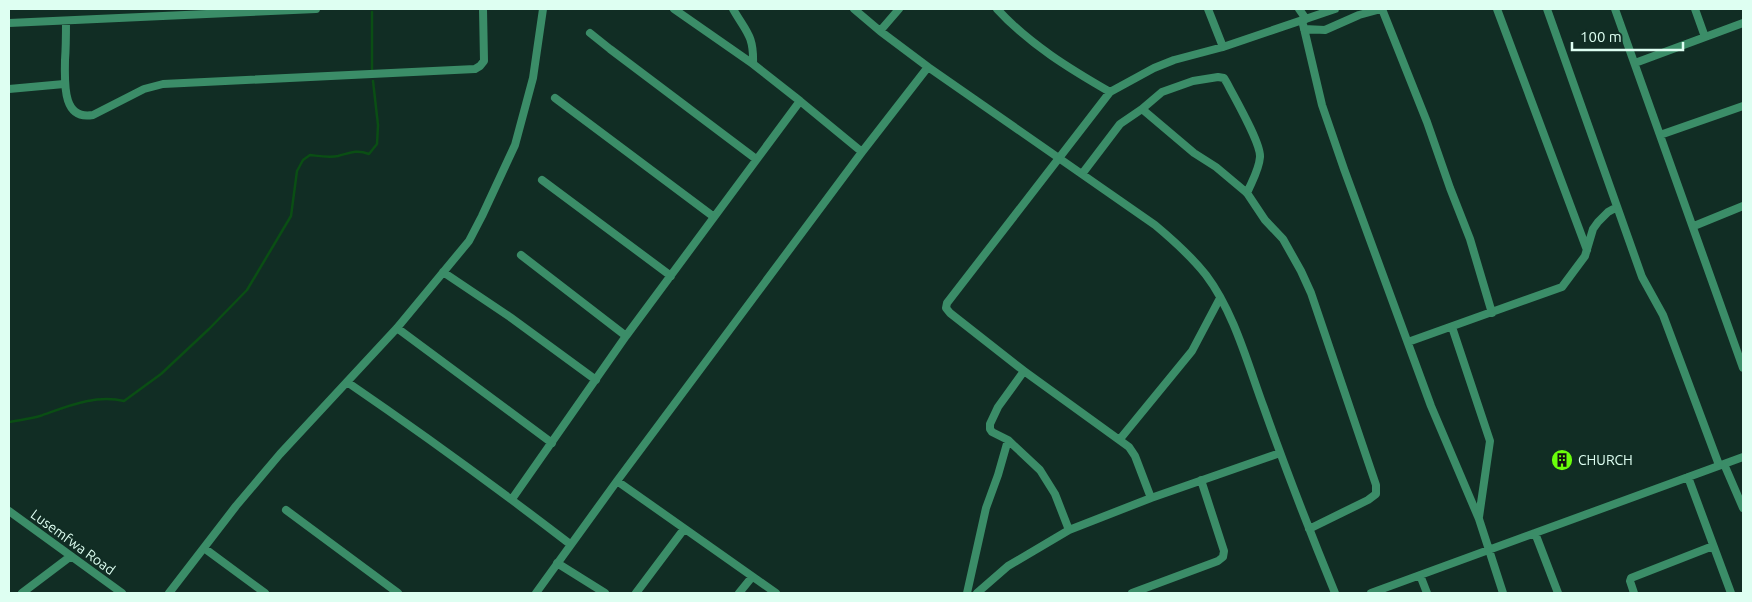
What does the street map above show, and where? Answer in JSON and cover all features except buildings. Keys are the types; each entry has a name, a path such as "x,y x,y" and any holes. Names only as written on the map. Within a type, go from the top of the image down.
{"street":[{"path":"9,23 316,9"},
{"path":"66,21 64,84 68,102 78,114 86,116 93,115 144,89 163,84 474,69 484,61 483,9"},
{"path":"169,593 280,454 398,328 469,241 515,145 533,78 543,9"},
{"path":"674,9 753,64 800,100 862,152"},
{"path":"733,9 751,39 754,49 753,64"},
{"path":"854,9 928,67 1154,225 1181,247 1207,276 1220,298 1236,334 1335,593"},
{"path":"880,30 899,9"},
{"path":"997,9 1050,55 1073,71 1110,92"},
{"path":"1208,9 1223,47"},
{"path":"1299,9 1304,19 1304,29 1322,105 1330,130 1431,406 1478,519 1503,593"},
{"path":"1151,498 1132,451 1120,439 1024,371 950,313 946,308 947,303 1110,92 1174,60 1223,47 1335,9"},
{"path":"1304,29 1325,30 1359,15 1381,9 1430,129 1470,239 1492,313"},
{"path":"1497,9 1587,250"},
{"path":"1547,9 1646,286 1663,315 1721,465 1743,508"},
{"path":"1615,9 1694,226 1743,368"},
{"path":"1695,9 1705,37"},
{"path":"1635,63 1743,23"},
{"path":"590,32 621,58 756,159"},
{"path":"536,593 570,544 862,152 928,67"},
{"path":"1082,174 1120,124 1162,92 1193,80 1218,77 1224,78 1257,143 1260,154 1258,168 1247,193"},
{"path":"9,89 64,84"},
{"path":"556,98 714,217"},
{"path":"512,500 626,336 800,100"},
{"path":"1660,135 1743,106"},
{"path":"1142,109 1194,153 1216,167 1247,193 1283,240 1304,278 1376,485 1376,494 1368,500 1309,529"},
{"path":"542,180 671,276"},
{"path":"1694,226 1743,206"},
{"path":"1408,342 1562,287 1582,261 1593,229 1608,212 1617,208"},
{"path":"521,255 626,336"},
{"path":"443,272 510,317 596,380"},
{"path":"1120,439 1192,351 1220,298"},
{"path":"1452,326 1490,441 1478,519"},
{"path":"398,328 552,443"},
{"path":"1024,371 998,408 990,424 990,429 992,432 1008,440 1040,470 1048,481 1069,530"},
{"path":"347,382 398,417 570,544"},
{"path":"966,593 986,508 1008,440"},
{"path":"977,593 1008,566 1069,530 1151,498 1280,453"},
{"path":"1371,593 1743,456"},
{"path":"1688,477 1731,593"},
{"path":"1132,593 1218,561 1223,557 1224,550 1201,480"},
{"path":"617,482 776,593"},
{"path":"286,510 398,593"},
{"name":"Lusemfwa Road","path":"9,511 122,593"},
{"path":"636,593 684,529"},
{"path":"1535,533 1558,593"},
{"path":"1634,593 1630,581 1631,578 1714,546"},
{"path":"204,548 265,593"},
{"path":"22,593 71,556"},
{"path":"557,563 605,593"},
{"path":"1420,575 1426,593"},
{"path":"739,593 752,577"}],"waterway":[{"path":"372,12 372,69"},
{"path":"9,422 36,417 81,402 102,399 124,401 161,374 247,290 291,216 297,171 303,160 310,155 331,157 357,152 369,154 377,144 378,125 373,81"}],"place":[{"name":"CHURCH","path":"1562,460"}]}
